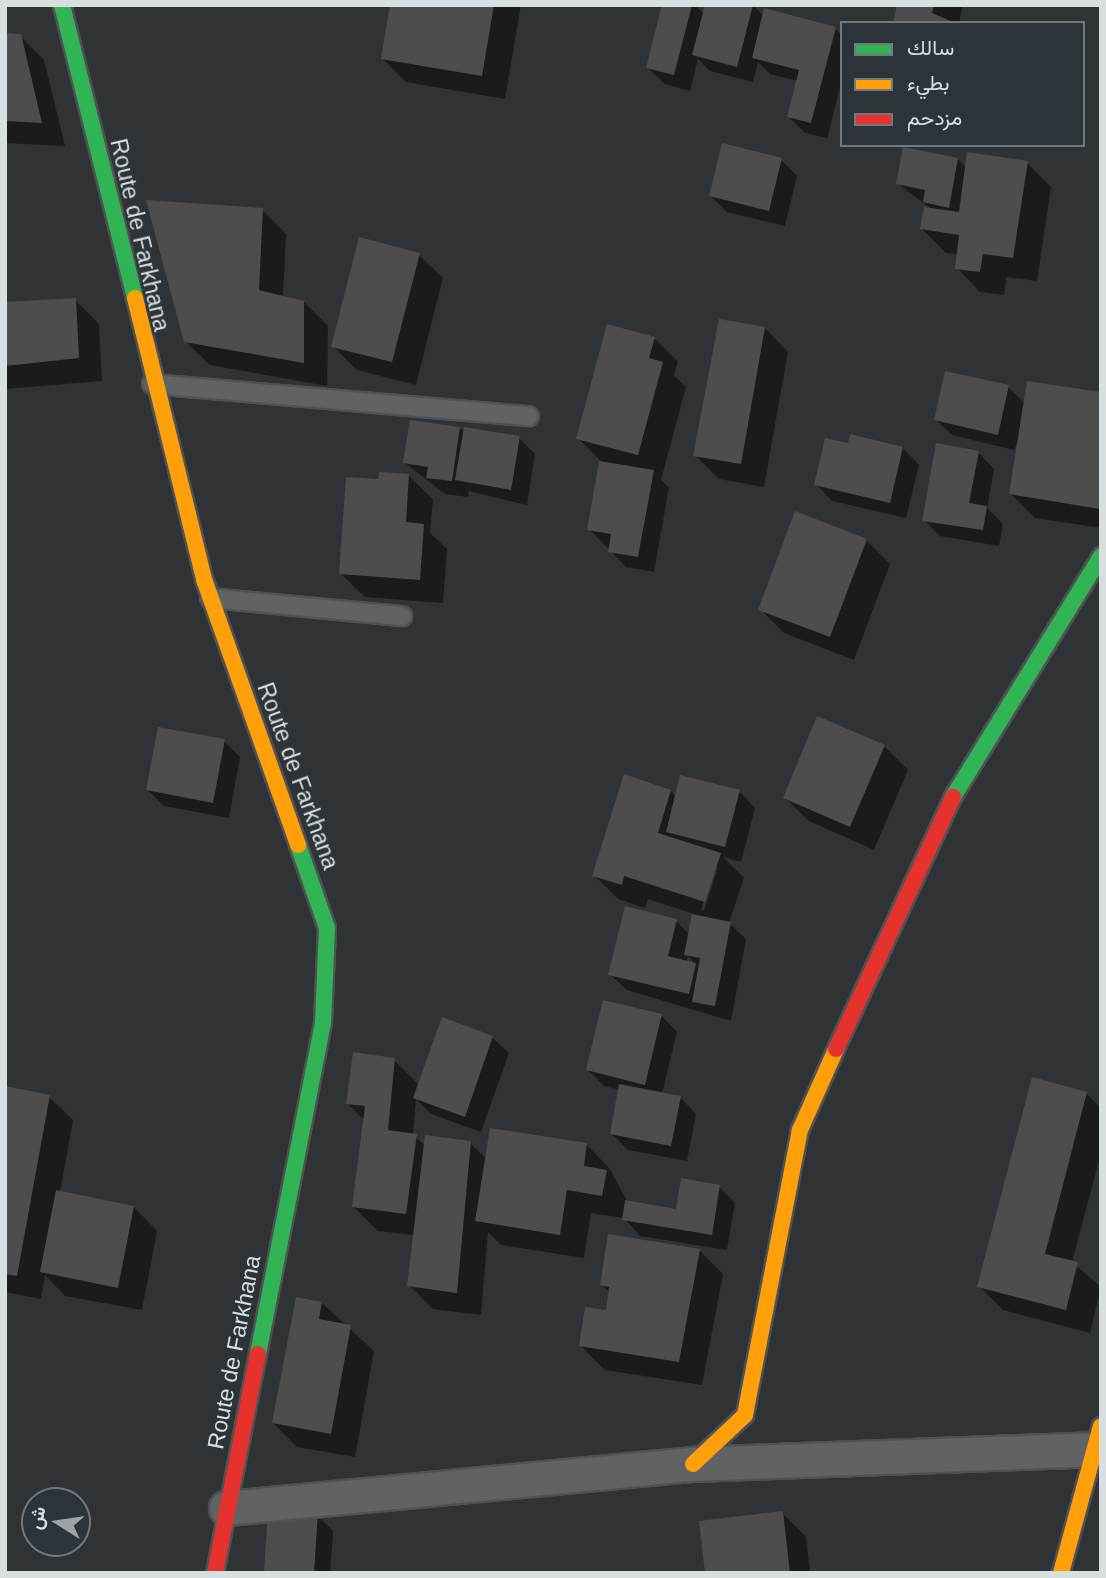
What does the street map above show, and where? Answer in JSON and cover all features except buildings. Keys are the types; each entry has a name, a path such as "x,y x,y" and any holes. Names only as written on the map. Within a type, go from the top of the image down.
{"street":[{"name":"Route de Farkhana","path":"62,5 152,384 210,598 316,891 327,929 329,971 215,1573"},
{"path":"693,1464 745,1415 800,1130 931,832 1101,556"},
{"path":"226,1508 693,1464 1098,1438 1061,1573"}],"lane":[{"path":"152,384 529,416"},
{"path":"210,598 402,616"}],"traffic: fast":[{"path":"62,5 135,298"},
{"path":"953,797 1101,556"},
{"path":"258,1354 323,1023 327,928 298,845"}],"traffic: slow":[{"path":"135,298 205,582 298,845"},
{"path":"693,1464 745,1415 800,1130 836,1049"},
{"path":"1061,1573 1101,1426"}],"traffic: jam":[{"path":"836,1049 953,797"},
{"path":"215,1573 258,1354"}]}
